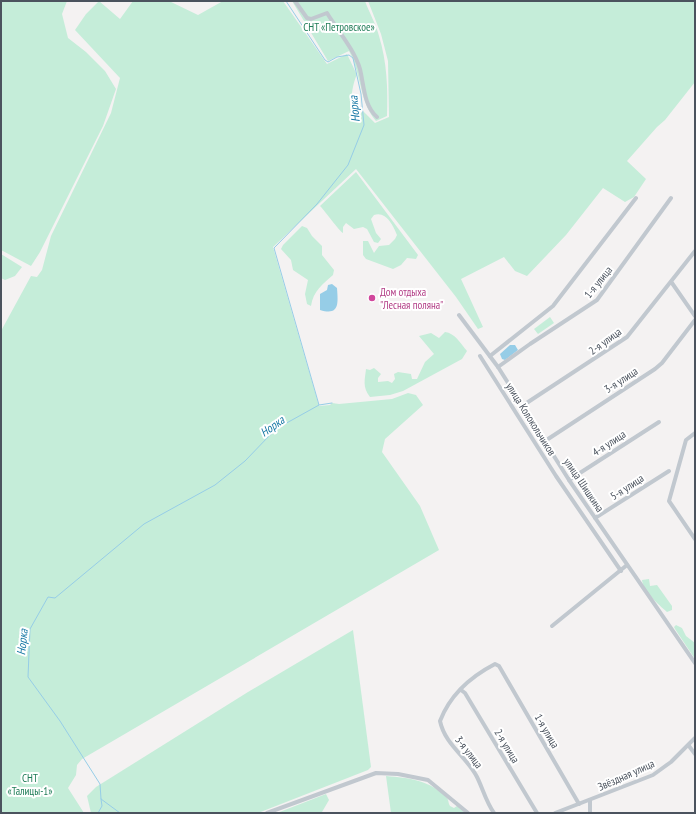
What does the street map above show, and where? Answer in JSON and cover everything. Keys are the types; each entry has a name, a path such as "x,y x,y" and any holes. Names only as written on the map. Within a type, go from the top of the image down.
{"street":[{"path":"295,1 304,15 311,19 327,13 352,50 358,62 369,110 377,117"},
{"path":"490,356 553,306 636,198"},
{"name":"1-я улица","path":"498,367 597,300 671,198"},
{"name":"2-я улица","path":"522,406 621,342 672,283 695,251"},
{"path":"672,283 695,316"},
{"name":"улица Шишкина","path":"459,316 498,367 569,480 695,663"},
{"name":"3-я улица","path":"545,441 655,369 695,320"},
{"name":"улица Колокольчиков","path":"480,356 556,476 621,571"},
{"name":"4-я улица","path":"569,480 659,422"},
{"path":"695,433 686,440 669,502 695,539"},
{"name":"5-я улица","path":"595,518 669,471"},
{"path":"552,626 627,565"},
{"name":"1-я улица","path":"461,690 468,680 477,673 494,664 499,666 579,804"},
{"name":"2-я улица","path":"461,690 465,693 537,813"},
{"name":"3-я улица","path":"461,690 458,691 441,718 440,724 449,741 461,758 468,763 477,776 494,813"},
{"name":"Звёздная улица","path":"555,813 652,775 671,762 689,746 695,738"},
{"path":"689,746 695,754"},
{"path":"267,813 363,776 379,772 428,780 468,813"},
{"path":"590,800 590,812"}],"green space":[{"path":"1,1 67,1 62,14 68,38 86,52 105,71 116,89 103,126 40,252 31,266 1,250"},
{"name":"СНТ «Талицы-1»","path":"99,1 120,19 133,1 169,1 198,15 223,1 283,1 327,64 347,54 357,75 355,78 352,96 352,118 358,116 363,111 375,123 389,117 388,61 381,34 368,1 695,1 695,82 665,120 627,161 646,179 634,197 625,202 603,188 566,235 527,276 515,271 504,257 461,279 483,327 478,329 456,297 356,169 273,247 319,406 330,405 332,403 339,404 392,399 408,393 416,395 423,405 385,439 382,452 420,506 439,550 82,759 77,765 76,775 68,788 84,813 1,813 1,331 31,276 37,277 42,270 51,236 111,113 120,78 75,30 86,14"},
{"name":"СНТ «Петровское»","path":"292,1 365,1 378,32 384,56 387,86 387,116 376,121 370,113 366,105 356,69 349,51 328,61"},
{"path":"356,172 418,255 416,259 407,258 401,265 393,269 366,259 363,255 363,241 368,241 374,253 379,246 389,245 395,239 397,235 388,220 382,215 378,214 374,215 371,219 376,233 381,239 378,243 374,242 367,229 363,227 354,229 346,223 343,227 343,233 320,206"},
{"path":"302,226 307,228 312,236 322,246 322,255 334,270 333,275 316,292 311,306 307,304 305,294 308,280 293,270 291,260 281,249 283,245"},
{"path":"1,254 22,267 15,276 5,280 1,278"},
{"path":"550,317 554,323 538,334 534,329"},
{"path":"445,332 452,334 467,351 462,359 403,391 390,395 370,397 365,386 366,369 370,370 374,368 381,374 378,378 378,382 388,381 392,383 395,379 394,374 398,372 411,374 412,379 417,379 425,362 434,354 419,336 431,333 439,338"},
{"path":"649,579 650,586 657,585 672,606 672,610 667,612 645,589 642,580"},
{"path":"676,625 682,628 686,636 695,643 695,659 675,629 674,627"},
{"path":"353,630 371,767 368,770 258,813 91,813 87,796 96,787 248,692"},
{"path":"386,776 411,779 434,787 447,798 450,806 454,808 457,806 465,813 391,813"},
{"path":"326,794 329,800 322,812 277,813"}],"water":[{"path":"332,284 337,288 338,299 336,307 331,311 320,310 320,294 327,290 328,285"},
{"path":"510,345 515,345 518,350 505,360 502,359 500,354"}],"waterway":[{"name":"Норка","path":"120,813 101,799 100,784 60,721 28,677 30,629 48,597 55,598 144,524 215,485 245,461 270,435 283,425 319,405 274,248 317,204 348,165 364,125 361,94 353,58 349,55 337,57 328,62 325,60 286,1"},
{"path":"319,405 332,403"},
{"path":"98,813 102,806 101,799"}],"place":[{"name":"Дом отдыха \"Лесная поляна\"","path":"372,298"}]}
